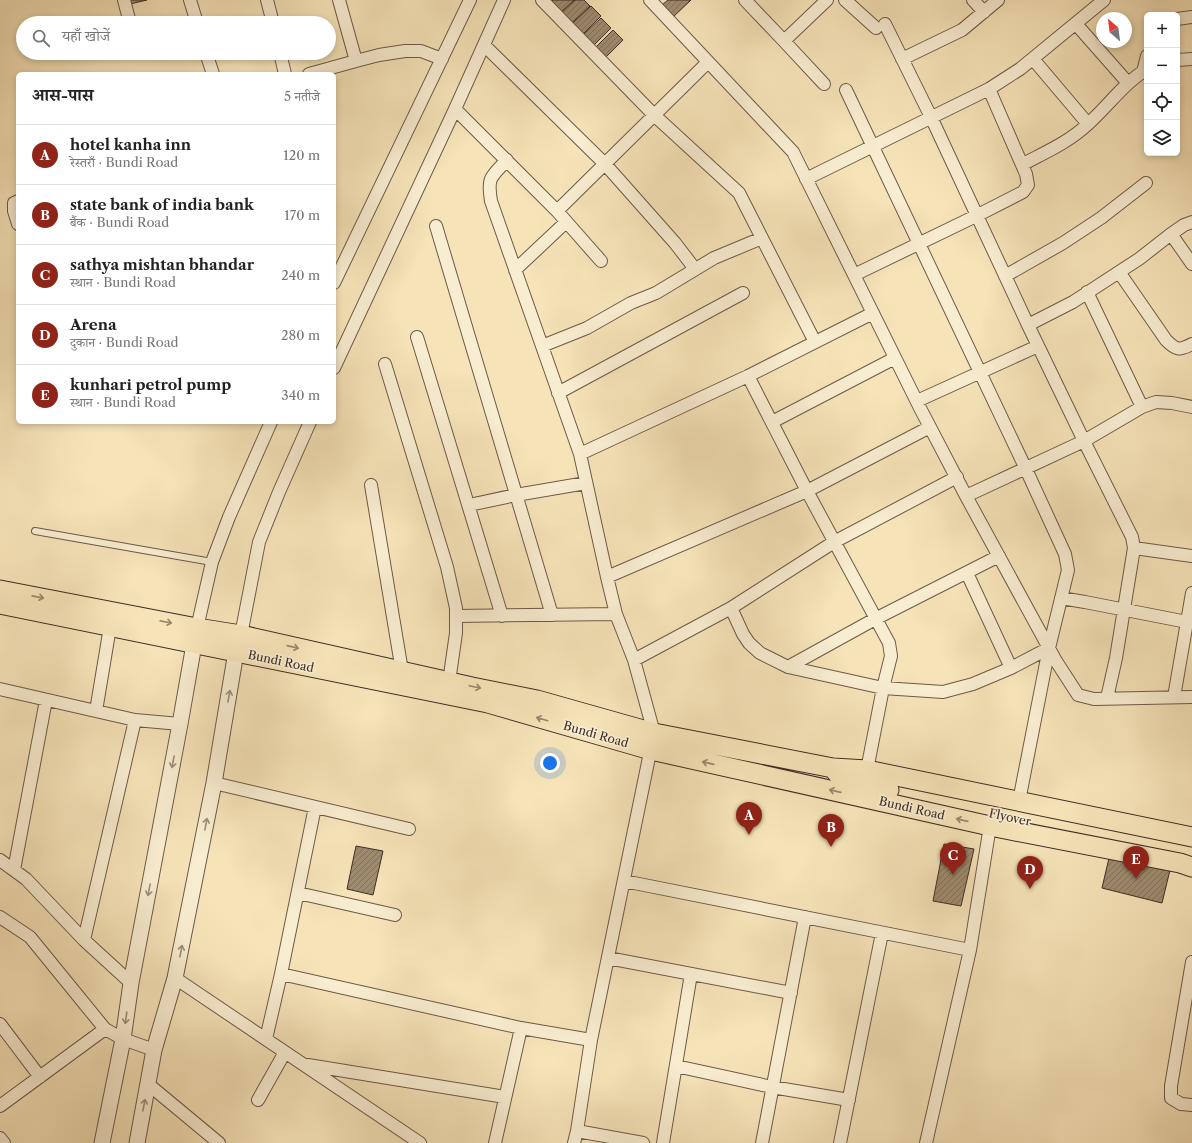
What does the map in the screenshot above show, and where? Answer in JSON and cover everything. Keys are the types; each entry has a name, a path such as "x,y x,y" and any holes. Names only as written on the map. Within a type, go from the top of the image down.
{"main road":[{"name":"Bundi Road","path":"0,590 195,636 402,671 537,700 653,741 833,768 867,778 1019,801 1192,837"},
{"name":"Bundi Road","path":"0,604 110,627 195,636"},
{"name":"Bundi Road","path":"239,644 653,741 990,826 1180,863 1192,867"},
{"name":"Flyover","path":"867,778 1017,819 1192,853"}],"street":[{"path":"124,0 128,16"},
{"path":"190,0 195,16"},
{"path":"267,0 271,16"},
{"path":"339,0 356,62"},
{"path":"336,279 470,0"},
{"path":"336,364 455,109 504,0"},
{"path":"542,0 654,115 739,193 815,342"},
{"path":"650,0 793,152 895,358 966,496 1056,661 1078,695 1094,698 1192,697"},
{"path":"745,0 824,84"},
{"path":"784,41 827,0"},
{"path":"845,0 880,26 902,59 978,215 1038,346 1132,537 1134,548 1116,658 1107,698"},
{"path":"973,0 984,12"},
{"path":"902,59 962,30 998,0"},
{"path":"806,179 989,89 1020,70 1102,1"},
{"path":"1180,19 1192,17"},
{"path":"1076,24 1128,83"},
{"path":"484,45 604,164 675,244 695,269"},
{"path":"317,72 379,55 405,51 421,51 442,59"},
{"path":"1033,59 1088,124"},
{"path":"1180,60 1192,59"},
{"path":"208,60 212,72"},
{"path":"282,60 285,72"},
{"path":"557,211 708,62"},
{"path":"1023,164 1066,142 1088,124 1128,83 1144,71"},
{"path":"854,275 1023,192 1028,185 1023,164 989,89"},
{"path":"846,90 1065,554 1068,570 1049,648 1019,801"},
{"path":"455,109 557,211 601,261"},
{"path":"507,160 491,176 489,187 491,201 580,454 616,614 634,660 653,741 591,1040 574,1143"},
{"path":"1005,276 1063,243 1101,218 1146,182"},
{"path":"16,202 14,203 16,218"},
{"path":"515,270 566,222"},
{"path":"1028,325 1073,302 1139,259 1184,225 1192,222"},
{"path":"436,226 552,615"},
{"path":"1171,234 1192,264"},
{"path":"542,346 587,328 631,302 656,292 714,258 762,238"},
{"path":"1119,272 1166,340 1174,348 1181,349 1192,344"},
{"path":"1087,292 1142,407"},
{"path":"558,393 743,293"},
{"path":"580,454 748,376 873,313"},
{"path":"417,337 502,616"},
{"path":"917,401 1038,346"},
{"path":"772,422 895,358"},
{"path":"385,364 447,567 456,608 456,633 449,682"},
{"path":"748,376 807,492 888,642 891,656 883,688 867,778"},
{"path":"966,496 1025,467 1084,441 1142,407 1156,402 1172,403 1192,407"},
{"path":"102,1143 123,1039 195,636 212,562 229,517 270,424"},
{"path":"137,1143 154,1050 175,978 214,783 259,542 273,505 309,424"},
{"path":"607,577 807,492 930,427"},
{"path":"634,660 731,608 834,542 957,477"},
{"path":"469,505 586,483"},
{"path":"371,485 402,671"},
{"path":"1134,548 1192,556"},
{"path":"788,667 875,619 999,556"},
{"path":"967,573 1011,668"},
{"path":"1174,697 1192,593"},
{"path":"1061,598 1187,622"},
{"path":"731,608 743,634 749,643 760,653 788,667 883,688 943,692 973,684 1011,668 1049,648"},
{"path":"456,616 616,614"},
{"path":"96,711 110,627"},
{"path":"0,689 135,720 180,724"},
{"path":"14,870 46,700"},
{"path":"84,940 135,720"},
{"path":"214,783 409,829"},
{"path":"266,1039 281,974 315,807"},
{"path":"926,1143 970,950 990,826"},
{"path":"0,860 26,879 84,940 132,983"},
{"path":"624,881 970,950"},
{"path":"298,893 395,915"},
{"path":"0,918 30,938 105,1029 123,1039 154,1050"},
{"path":"762,1143 805,918"},
{"path":"840,1143 882,933"},
{"path":"608,958 791,993"},
{"path":"1192,962 1170,1086 1171,1098 1181,1104 1192,1105"},
{"path":"281,974 521,1028 591,1040"},
{"path":"663,1143 691,974"},
{"path":"175,978 420,1143"},
{"path":"0,1024 40,1077"},
{"path":"495,1143 521,1028"},
{"path":"0,1106 105,1029"},
{"path":"258,1100 284,1052"},
{"path":"303,1064 505,1097"},
{"path":"676,1066 772,1087 849,1100"},
{"path":"148,1084 219,1143"},
{"path":"577,1131 643,1143"},
{"path":"0,1138 4,1143"}],"lane":[{"path":"35,531 212,562"}],"building":[{"path":"129,0 147,0 130,4"},
{"path":"553,0 574,0 561,12 551,2"},
{"path":"575,0 584,0 590,6 572,23 561,13"},
{"path":"668,0 691,0 673,17 662,5"},
{"path":"591,6 601,16 583,34 573,23"},
{"path":"601,18 611,28 593,46 583,35"},
{"path":"613,30 623,40 605,58 595,48"},
{"path":"944,844 974,849 961,906 933,901"},
{"path":"356,846 383,851 373,895 347,889"},
{"path":"1109,858 1170,870 1162,903 1102,888"}],"place":[{"name":"hotel kanha inn","path":"749,835"},
{"name":"state bank of india bank","path":"831,847"},
{"name":"sathya mishtan bhandar","path":"953,875"},
{"name":"kunhari petrol pump","path":"1136,879"},
{"name":"Arena","path":"1030,889"}]}
